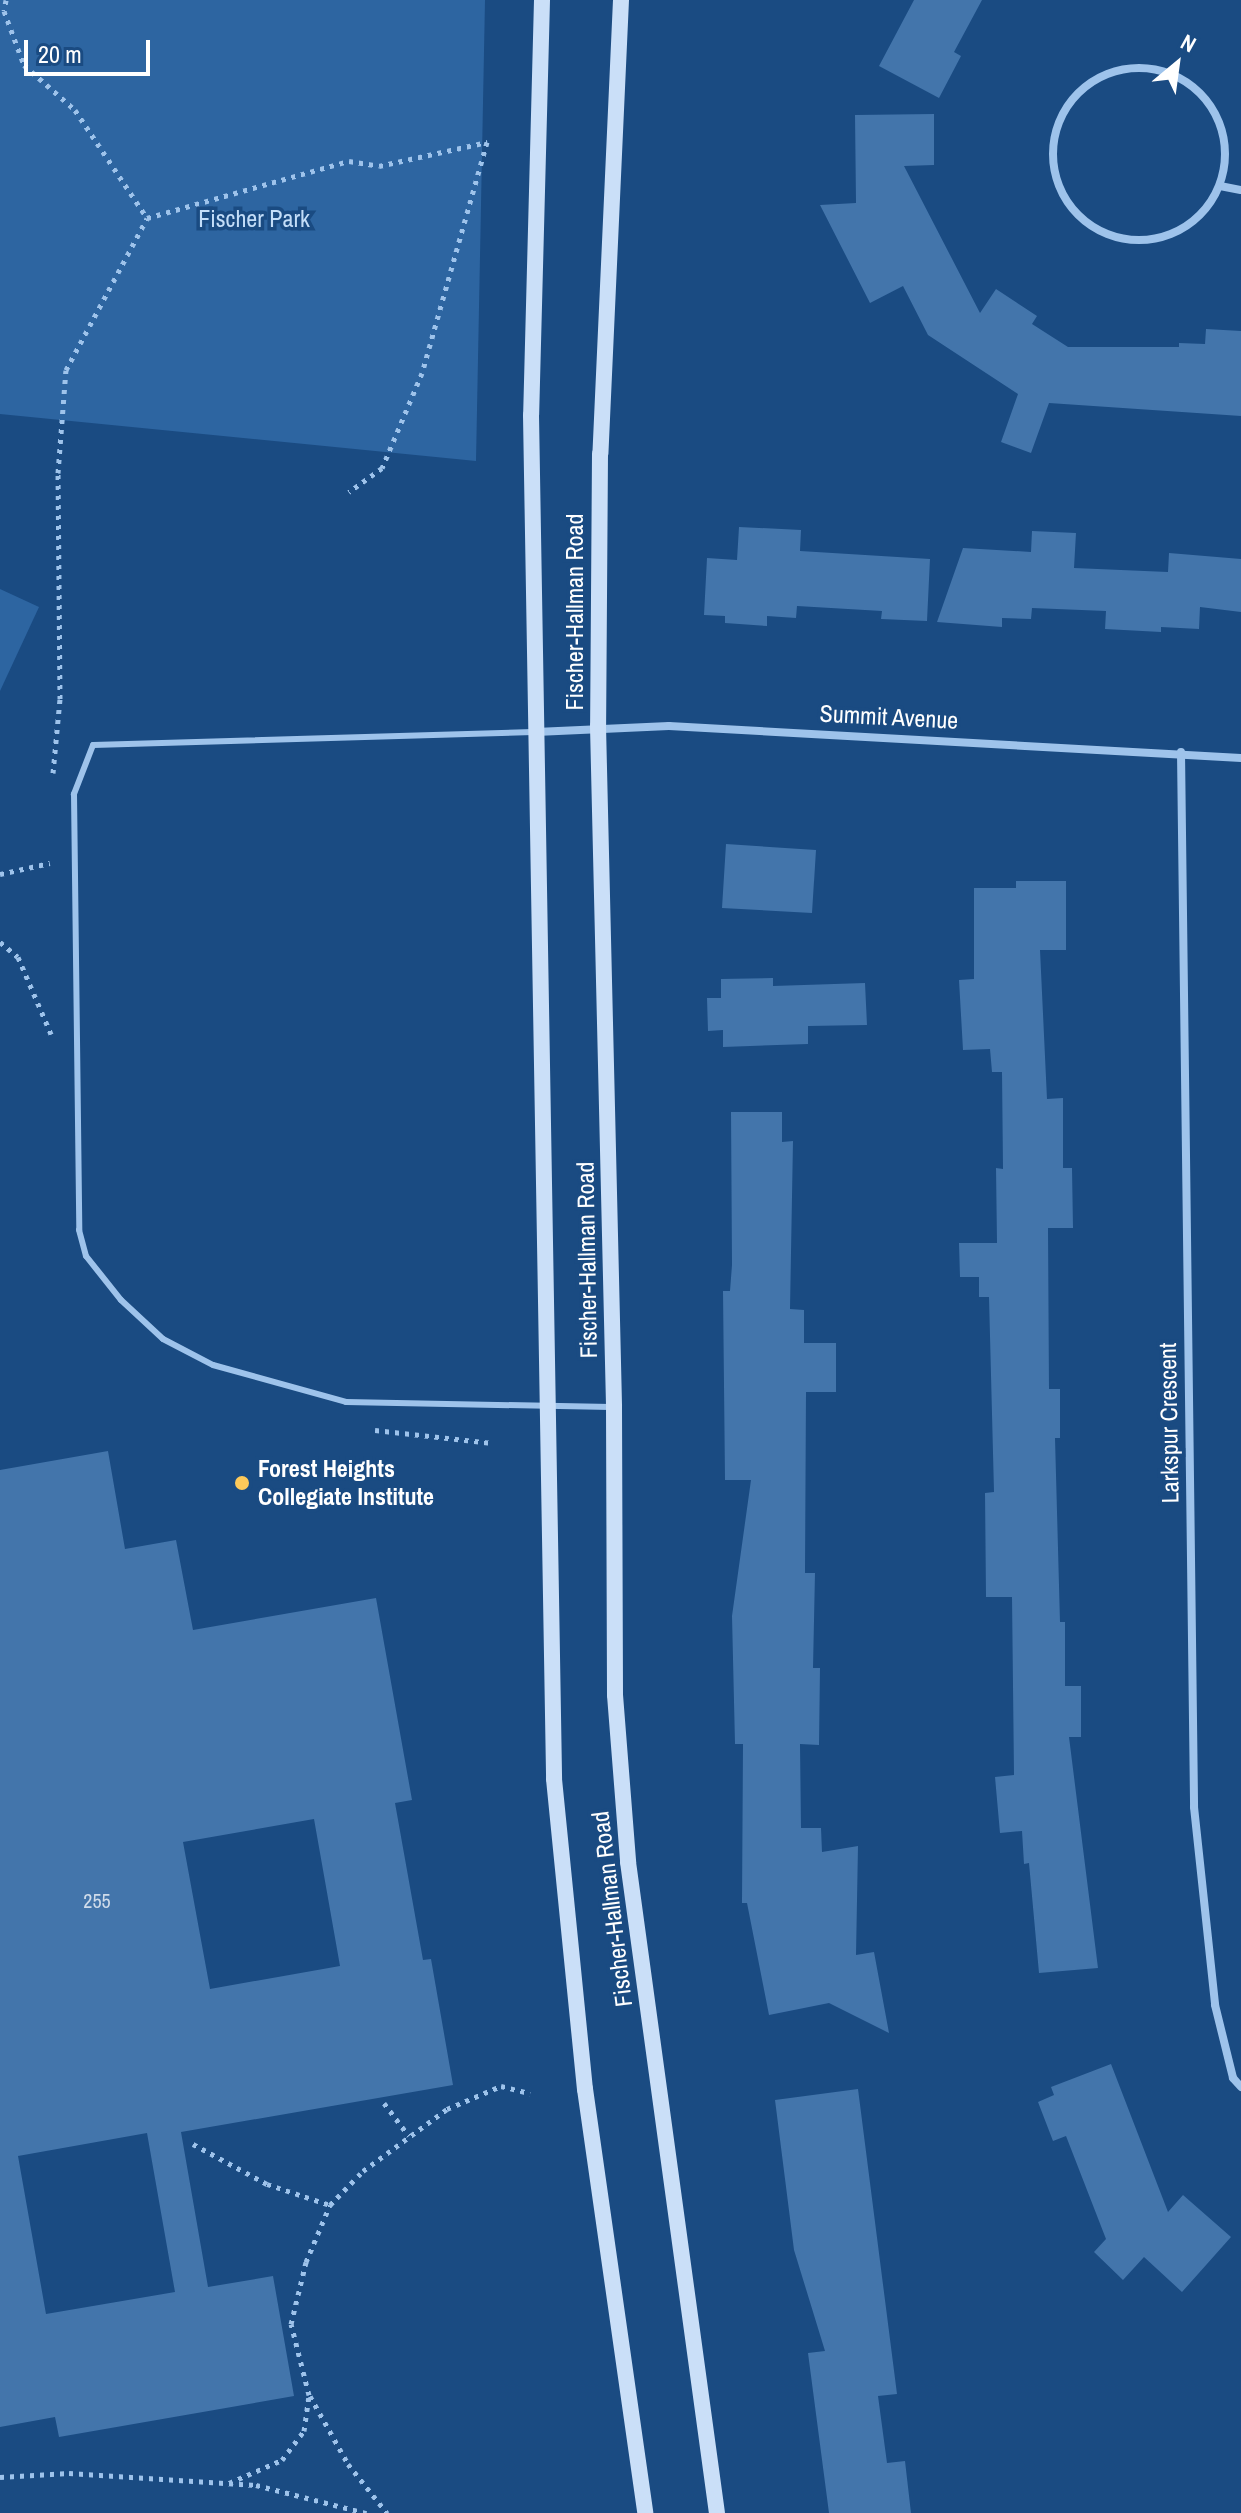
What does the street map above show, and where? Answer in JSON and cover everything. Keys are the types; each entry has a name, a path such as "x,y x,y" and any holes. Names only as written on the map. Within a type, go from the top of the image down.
{"main road":[{"name":"Fischer-Hallman Road","path":"542,0 531,415 545,1404 554,1779 585,2089 645,2513"},
{"name":"Fischer-Hallman Road","path":"621,0 600,454 598,726 614,1407 615,1695 628,1862 717,2513"}],"street":[{"path":"1116,70 1168,72 1194,88 1216,113 1225,141 1220,186 1204,211 1180,230 1151,240 1121,238 1081,219 1062,195 1053,163 1055,133 1068,104 1090,83 1116,70"},
{"path":"1220,186 1241,190"},
{"name":"Summit Avenue","path":"536,732 598,726 1181,752 1241,758"},
{"name":"Larkspur Crescent","path":"1181,752 1194,1807 1215,2005 1233,2078 1241,2087"}],"lane":[{"path":"536,732 93,745 74,794 79,1230 86,1256 121,1300 163,1339 213,1365 346,1402 614,1407"}],"path":[{"path":"6,0 4,11 24,65 75,110 147,218"},
{"path":"53,777 60,699 58,473 66,370 147,218 349,161 379,166 487,142 422,373 382,468 349,492"},
{"path":"54,848 54,877"},
{"path":"0,874 54,862"},
{"path":"0,942 18,957 56,1048 56,1017"},
{"path":"363,1429 492,1443"},
{"path":"387,2513 348,2464 309,2395 291,2324 306,2262 330,2205 363,2171 409,2136 447,2109 501,2086 530,2093"},
{"path":"384,2103 409,2136"},
{"path":"193,2144 267,2184 330,2205"},
{"path":"229,2483 282,2460 304,2431 309,2395"},
{"path":"0,2477 69,2473 229,2483 366,2513"}],"green space":[{"name":"Fischer Park","path":"0,0 485,0 476,461 0,414"},
{"path":"0,589 39,607 0,691"}],"building":[{"path":"914,0 982,0 954,52 961,56 939,98 879,66"},
{"path":"934,114 934,165 904,166 980,313 996,289 1037,316 1032,324 1068,347 1179,347 1179,343 1205,344 1206,329 1241,331 1241,416 1049,403 1031,453 1001,442 1018,394 928,335 903,286 870,303 820,205 856,203 855,115"},
{"path":"739,527 801,530 800,551 930,559 927,621 881,619 882,611 797,606 796,618 767,616 767,626 725,623 725,616 704,615 707,558 737,560"},
{"path":"1032,531 1076,533 1074,568 1168,572 1169,553 1241,559 1241,612 1200,607 1199,629 1161,627 1161,632 1105,629 1106,611 1032,608 1031,619 1002,618 1002,627 937,622 963,548 1031,552"},
{"path":"726,844 816,850 812,913 722,908"},
{"path":"1016,881 1066,881 1066,950 1040,950 1047,1099 1063,1098 1063,1168 1072,1168 1073,1228 1048,1228 1049,1389 1060,1389 1060,1438 1055,1438 1060,1622 1065,1622 1065,1686 1081,1686 1081,1737 1069,1737 1098,1968 1039,1973 1029,1863 1024,1864 1022,1831 1000,1833 995,1777 1014,1775 1012,1597 986,1597 985,1493 994,1492 989,1297 979,1297 979,1277 960,1277 959,1243 997,1243 996,1168 1003,1169 1002,1072 992,1072 990,1049 963,1050 959,980 974,979 974,888 1016,888"},
{"path":"773,978 773,986 865,983 867,1025 808,1026 808,1044 723,1047 723,1030 708,1031 707,998 721,998 721,979"},
{"path":"731,1112 782,1112 782,1142 793,1141 790,1309 804,1310 804,1343 836,1343 836,1392 806,1392 805,1573 815,1573 813,1668 820,1668 819,1745 800,1744 801,1828 821,1828 822,1852 858,1846 856,1955 874,1952 889,2033 829,2003 769,2015 747,1903 742,1903 743,1744 735,1744 732,1616 751,1480 725,1480 723,1291 730,1291 732,1265"},
{"path":"108,1451 125,1549 176,1540 193,1630 376,1598 412,1800 395,1803 423,1960 431,1959 453,2085 181,2132 208,2287 273,2276 294,2396 59,2437 55,2417 0,2427 0,1470","holes":["314,1819 340,1966 210,1989 183,1842","147,2133 175,2292 46,2314 18,2156"]},
{"path":"1111,2064 1168,2212 1183,2195 1231,2237 1182,2292 1144,2257 1123,2280 1094,2252 1106,2239 1066,2136 1053,2141 1038,2102 1054,2095 1051,2087"},
{"path":"858,2089 897,2394 878,2396 887,2463 905,2461 911,2513 829,2513 808,2353 825,2351 794,2250 775,2100"}],"place":[{"name":"Forest Heights Collegiate Institute","path":"242,1483"}]}
